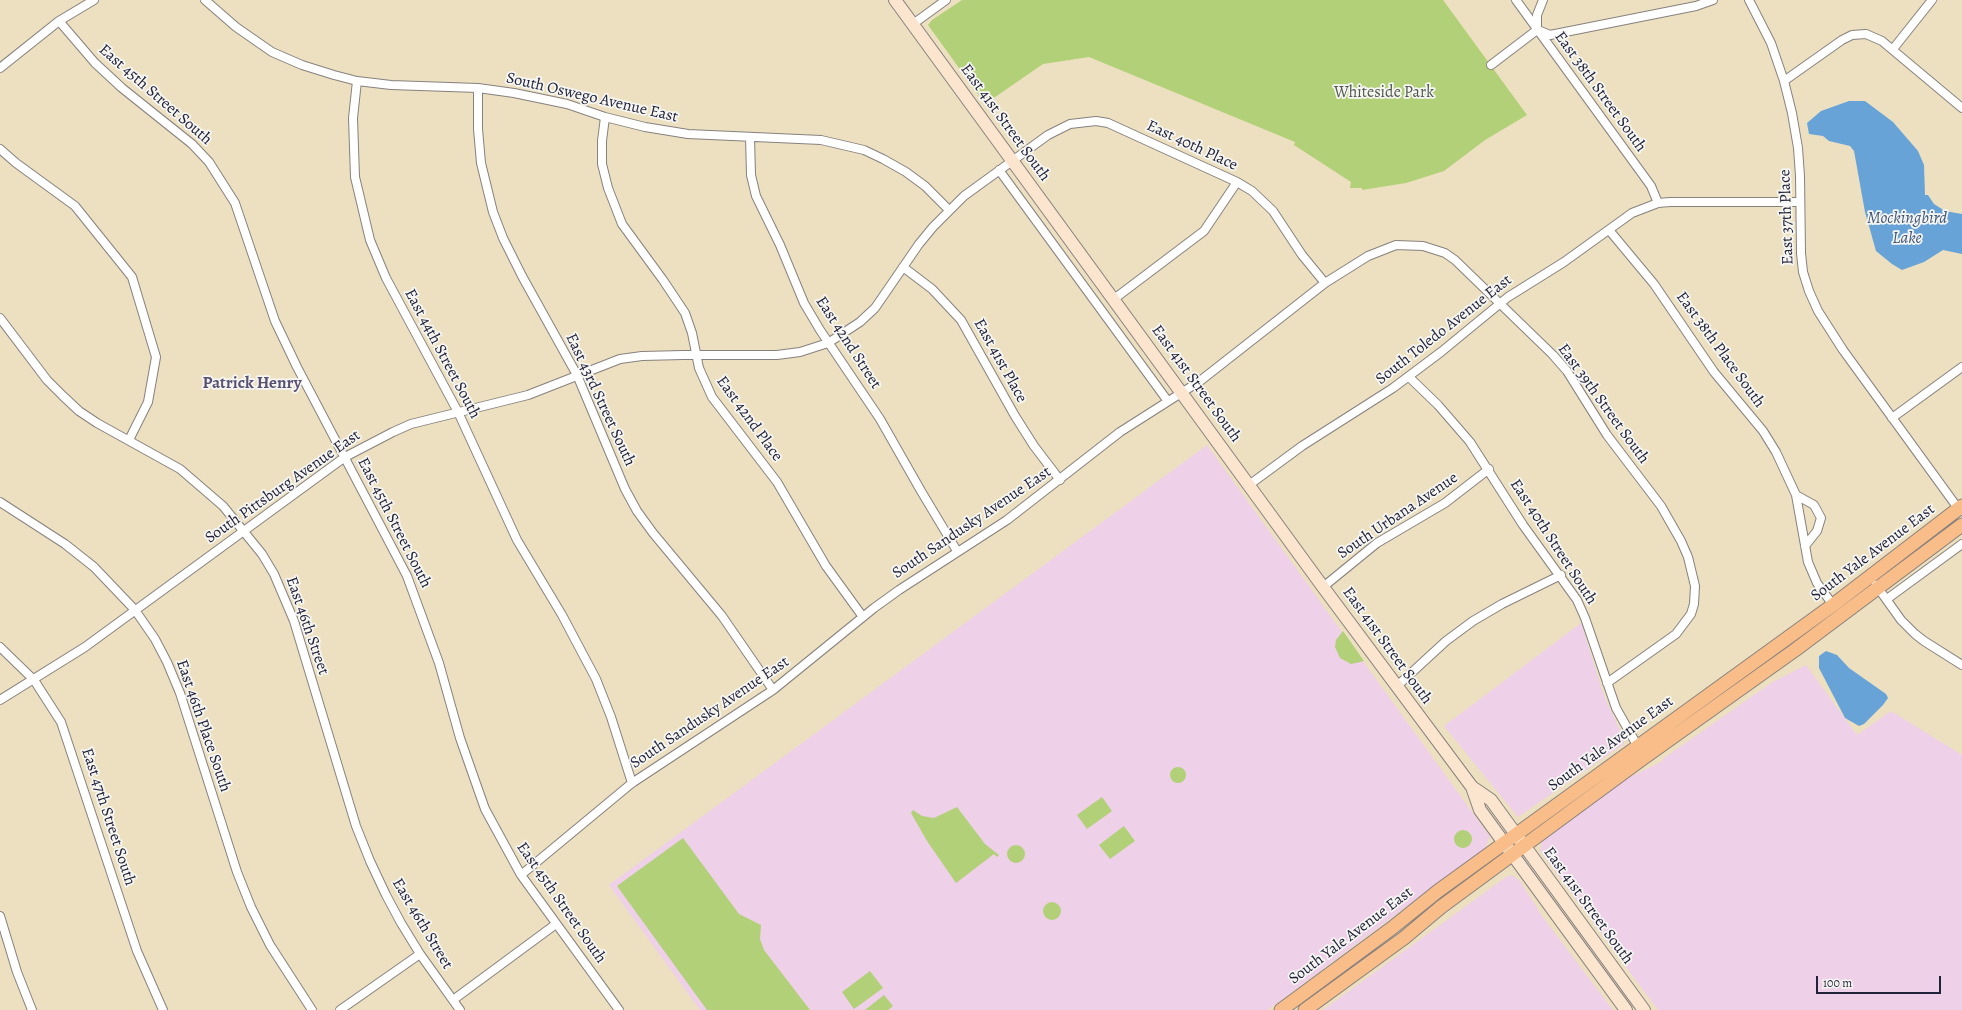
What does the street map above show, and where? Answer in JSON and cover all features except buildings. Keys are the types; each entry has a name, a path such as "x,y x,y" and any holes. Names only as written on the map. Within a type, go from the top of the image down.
{"main road":[{"name":"East 41st Street South","path":"895,0 1396,687 1472,787 1480,810 1512,856 1626,1010"},
{"name":"South Yale Avenue East","path":"1281,1010 1352,958 1438,891 1637,745 1833,605 1961,509"},
{"name":"South Yale Avenue East","path":"1304,1010 1962,525"},
{"name":"East 41st Street South","path":"1472,787 1491,800 1644,1010"},
{"path":"1344,981 1352,958"}],"street":[{"path":"0,68 59,21 94,0"},
{"path":"205,0 236,27 272,52 302,65 357,80"},
{"path":"913,24 946,0"},
{"name":"East 38th Street South","path":"1516,0 1651,186 1658,203"},
{"path":"1537,30 1537,15 1543,0"},
{"path":"1537,30 1550,35 1696,6 1713,0"},
{"name":"East 37th Place","path":"1749,0 1771,43 1784,81 1798,148 1800,253 1803,272 1809,291 1828,327 1892,418 1961,509"},
{"path":"1893,49 1932,0"},
{"name":"East 45th Street South","path":"59,21 95,63 122,88 192,144 209,162 222,180 237,209 275,321 297,367 407,576 440,663 473,778 485,809 521,875 619,1010"},
{"path":"1491,65 1537,30"},
{"path":"1784,81 1842,40 1852,35 1873,36 1893,49 1962,108"},
{"name":"South Oswego Avenue East","path":"357,80 391,85 478,88 567,104 605,117 645,127 688,134 821,140 864,150 883,159 906,172 925,186 949,210"},
{"name":"East 44th Street South","path":"357,80 352,118 355,177 370,240 386,278 458,412 517,540 562,615 596,679 611,717 632,783"},
{"name":"East 43rd Street South","path":"478,88 478,129 481,163 493,212 503,238 522,276 577,375 625,489 653,534 722,616 773,690"},
{"name":"East 42nd Place","path":"605,117 602,141 602,164 614,208 622,224 664,280 685,313 704,381 712,397 777,482 826,566 863,617"},
{"name":"East 40th Place","path":"1013,160 1048,135 1064,126 1096,121 1108,123 1237,182 1252,191 1273,211 1302,255 1325,283"},
{"name":"East 42nd Street","path":"750,137 751,175 756,196 780,246 804,303 828,343 861,388 932,511 957,551"},
{"path":"0,149 16,164 75,206 132,277 156,357 148,402 129,440"},
{"name":"South Pittsburg Avenue East","path":"0,700 85,647 345,457 367,444 399,429 458,412 528,395 620,359 642,356 777,355 800,352 828,343 869,315 888,291 919,244 949,210 964,196 1013,160"},
{"name":"East 41st Street South","path":"999,170 1167,400"},
{"path":"1114,299 1204,231 1237,182"},
{"path":"1658,203 1800,202"},
{"name":"South Toledo Avenue East","path":"1249,485 1302,446 1368,405 1409,376 1500,303 1564,262 1632,213 1658,203"},
{"name":"East 38th Place South","path":"1609,230 1654,284 1714,372 1763,431 1784,466 1796,495 1804,546 1812,573 1833,605"},
{"name":"South Sandusky Avenue East","path":"521,875 632,783 773,690 863,617 899,590 1007,520 1120,432 1167,400 1200,381 1325,283 1368,256 1396,245 1429,247 1445,253 1456,260"},
{"name":"East 39th Street South","path":"1456,260 1539,340 1567,371 1608,435 1660,506 1681,541 1688,556 1695,586 1694,604 1685,624 1676,634 1607,683"},
{"name":"East 41st Place","path":"903,267 932,289 961,320 1034,446 1060,480"},
{"name":"East 46th Street","path":"0,318 47,380 79,411 180,469 223,506 244,530 270,567 285,598 356,826 386,896 420,954 460,1010"},
{"path":"1892,418 1962,367"},
{"name":"East 40th Street South","path":"1409,376 1438,404 1470,442 1489,469 1523,525 1561,575 1577,600 1585,618 1616,708 1637,745"},
{"name":"South Urbana Avenue","path":"1322,586 1377,543 1444,503 1489,469"},
{"path":"1796,495 1814,505 1821,518 1817,531 1804,546"},
{"name":"East 46th Place South","path":"0,502 65,544 94,567 135,610 161,650 180,693 237,872 251,907 270,945 312,1010"},
{"path":"1887,599 1962,544"},
{"path":"1396,687 1446,641 1473,621 1508,601 1561,575"},
{"path":"1870,577 1902,620 1920,637 1962,665"},
{"name":"East 47th Street South","path":"0,647 34,680 51,704 67,737 137,951 163,1010"},
{"path":"0,916 17,972 32,1010"},
{"path":"453,1000 556,924"},
{"path":"340,1010 420,954"}],"shaded area":[{"path":"1207,445 1490,837 1485,848 1268,1010 700,1010 609,885"},
{"path":"1581,623 1604,696 1624,739 1624,744 1518,817 1444,726"},
{"path":"1806,665 1857,735 1891,711 1962,755 1962,1010 1658,1010 1540,851 1542,841 1626,779 1661,762 1664,758 1771,683"},
{"path":"1512,875 1520,881 1542,916 1613,1010 1323,1010 1506,877"}],"green space":[{"name":"Whiteside Park","path":"962,0 1443,0 1527,115 1485,140 1444,171 1406,183 1362,190 1362,188 1350,188 1351,182 1294,145 1295,142 1089,57 1043,64 985,104 928,25 932,20"},
{"path":"1343,631 1364,661 1351,664 1340,658 1335,647 1336,640"},
{"path":"1175,767 1181,767 1186,772 1184,781 1181,783 1175,783 1170,778 1170,772"},
{"path":"1102,797 1112,811 1087,829 1077,815"},
{"path":"957,807 985,844 999,855 997,857 994,854 956,883 927,841 911,813 913,810 922,816 934,818"},
{"path":"1124,826 1135,841 1110,859 1099,845"},
{"path":"1463,830 1469,833 1472,839 1469,845 1463,848 1457,845 1454,839 1457,833"},
{"path":"683,838 739,914 761,925 760,939 764,950 810,1010 707,1010 617,886"},
{"path":"1012,845 1020,845 1025,850 1023,861 1020,863 1012,863 1007,858 1007,850"},
{"path":"1048,902 1056,902 1061,907 1059,918 1056,920 1048,920 1043,915 1043,907"},
{"path":"870,971 883,988 854,1009 842,992"},
{"path":"884,995 893,1006 888,1010 865,1010"}],"water":[{"name":"Mockingbird Lake","path":"1849,101 1865,101 1893,122 1918,151 1924,165 1925,195 1928,195 1934,204 1945,211 1962,214 1962,254 1943,250 1924,262 1902,270 1876,251 1865,212 1854,151 1850,146 1829,141 1823,136 1809,134 1807,123 1821,111"},
{"path":"1826,651 1837,655 1849,668 1886,694 1888,698 1883,705 1864,724 1859,726 1845,718 1819,668 1819,656"}],"district":[{"name":"Patrick Henry","path":"252,384"}]}
